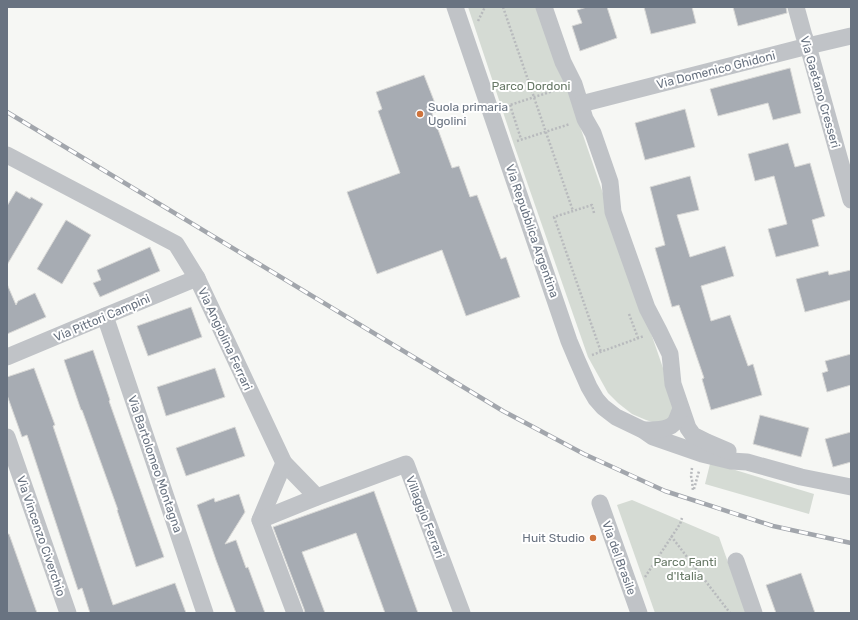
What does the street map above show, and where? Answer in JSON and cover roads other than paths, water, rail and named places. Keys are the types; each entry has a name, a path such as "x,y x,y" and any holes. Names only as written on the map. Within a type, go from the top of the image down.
{"street":[{"name":"Via Repubblica Argentina","path":"455,7 576,360 589,387 603,407 616,417 643,430 653,437 704,448"},
{"path":"544,7 563,62 574,84 610,182 613,212 646,308 670,354 673,384 688,428 704,448 732,453 747,462 801,477 851,487"},
{"name":"Via Gaetano Cresseri","path":"796,7 851,200"},
{"name":"Via Domenico Ghidoni","path":"581,104 851,36"},
{"name":"Via Angiolina Ferrari","path":"7,155 176,244 197,278 284,463"},
{"name":"Via Pittori Campini","path":"7,358 197,278"},
{"name":"Via Bartolomeo Montagna","path":"105,316 205,613"},
{"name":"Via Repubblica Argentina","path":"643,430 668,428 675,423 681,409"},
{"name":"Via Vincenzo Civerchio","path":"7,437 68,613"},
{"path":"295,613 260,520 284,463 317,497"},
{"name":"Villaggio Ferrari","path":"260,520 406,464 462,613"},
{"name":"Via del Brasile","path":"600,503 639,613"},
{"path":"736,561 754,613"}],"railway":[{"path":"7,112 503,411 584,454 665,491 773,526 851,543"}],"place":[{"name":"Suola primaria Ugolini","path":"420,114"},
{"name":"Huit Studio","path":"593,538"}],"park label":[{"name":"Parco Dordoni","path":"531,86"},
{"name":"Parco Fanti d'Italia","path":"685,569"}]}
